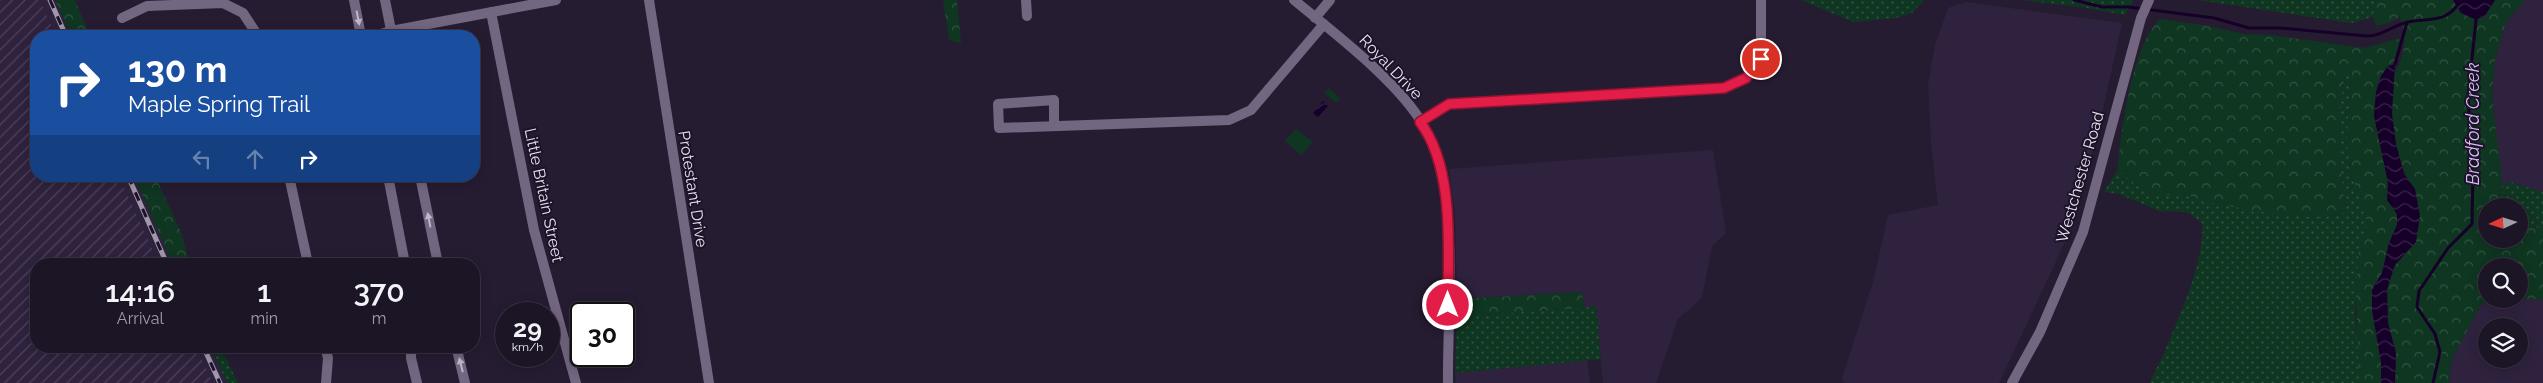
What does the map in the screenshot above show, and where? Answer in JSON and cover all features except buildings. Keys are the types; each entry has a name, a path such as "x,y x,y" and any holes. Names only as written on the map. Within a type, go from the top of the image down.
{"street":[{"path":"354,0 360,30"},
{"path":"384,0 391,30"},
{"path":"406,30 556,0"},
{"name":"Protestant Drive","path":"649,0 709,383"},
{"path":"1026,0 1027,16"},
{"name":"Royal Drive","path":"1294,0 1354,49 1403,99 1420,122 1438,158 1446,193 1448,383"},
{"path":"1315,18 1330,0"},
{"path":"1420,122 1449,104 1724,88 1746,78 1761,59 1761,0"},
{"name":"Westchester Road","path":"2012,383 2040,332 2083,232 2141,18 2148,1"},
{"path":"122,18 147,6 223,2 243,12 254,30"},
{"name":"Little Britain Street","path":"491,12 534,230 576,383"},
{"path":"1054,126 1054,100 998,104 998,128 1229,120 1251,110 1324,24"},
{"path":"289,182 307,258"},
{"path":"389,182 404,258"},
{"path":"421,182 437,258"},
{"path":"326,383 327,353"},
{"path":"411,353 417,383"},
{"path":"458,353 465,383"}],"shaded area":[{"path":"0,0 40,0 53,30 30,30 30,182 122,182 156,258 30,258 30,353 199,353 213,383 0,383"},
{"path":"40,0 55,0 68,30 53,30"},
{"path":"2525,0 2543,0 2543,192 2510,182 2502,185 2492,97 2495,60 2506,22"},
{"path":"1966,2 2122,23 2097,136 2066,240 1999,383 1844,383 1842,378 1873,282 1888,215 1938,205 1931,142 1928,84 1935,45 1948,8"},
{"path":"1713,150 1726,233 1712,246 1702,298 1678,319 1656,383 1603,383 1596,305 1584,308 1582,292 1457,299 1455,213 1449,169"},
{"path":"122,182 137,182 170,258 156,258"},
{"path":"2528,299 2543,300 2543,383 2449,383 2451,361 2479,308 2528,308"},
{"path":"199,353 213,353 227,383 213,383"},
{"path":"1587,359 1590,383 1456,383 1455,373"}],"green space":[{"path":"55,0 75,0 88,30 68,30"},
{"path":"943,0 957,0 961,43 949,40"},
{"path":"1801,0 1924,0 1912,13 1896,18 1853,22"},
{"path":"2022,0 2133,0 2125,15 2081,7"},
{"path":"2198,0 2376,0 2373,17 2352,23"},
{"path":"2376,0 2453,0 2456,7 2484,17 2495,0 2525,0 2506,22 2495,60 2492,97 2504,198 2478,198 2478,248 2528,248 2528,227 2543,228 2543,300 2528,299 2528,258 2478,258 2479,308 2451,361 2449,383 2395,383 2396,353 2388,323 2387,289 2395,265 2403,255 2415,190 2397,149 2392,119 2394,75 2403,52 2404,41 2400,17 2389,23 2376,26 2373,17"},
{"path":"2160,19 2208,26 2244,34 2269,35 2364,48 2402,38 2395,64 2388,66 2376,92 2374,116 2388,183 2387,200 2397,214 2397,225 2389,243 2382,273 2372,290 2372,310 2381,362 2381,383 2359,383 2356,293 2359,248 2368,225 2350,169 2347,142 2351,75 2345,76 2339,128 2341,176 2346,212 2320,218 2269,213 2216,204 2187,195 2153,195 2131,181 2118,169 2125,112 2135,68 2150,32"},
{"path":"2351,74 2347,142 2350,169 2368,225 2359,248 2355,314 2360,366 2359,383 2150,383 2191,286 2200,252 2202,223 2187,212 2159,211 2119,194 2104,192 2118,169 2131,181 2153,195 2187,195 2216,204 2320,218 2346,212 2338,147 2339,113 2345,76"},
{"path":"1329,88 1340,98 1336,103 1325,93"},
{"path":"1296,129 1313,142 1301,155 1285,141"},
{"path":"137,182 158,182 181,232 188,258 170,258"},
{"path":"2510,182 2543,192 2543,228 2528,227 2528,198 2504,198 2502,185"},
{"path":"1582,292 1584,308 1457,316 1457,299"},
{"path":"1596,305 1601,359 1455,373 1457,316 1584,308"},
{"path":"213,353 223,353 238,383 227,383"}],"water":[{"path":"2453,0 2495,0 2484,17 2476,20 2461,13"},
{"path":"2395,64 2392,113 2396,144 2404,174 2415,189 2420,216 2416,242 2395,265 2387,289 2388,323 2396,353 2395,383 2381,383 2381,362 2372,310 2372,290 2382,273 2389,243 2397,225 2397,214 2387,200 2388,183 2374,116 2376,92 2381,76 2388,66"},
{"path":"1323,101 1328,106 1318,117 1313,113"}],"waterway":[{"path":"2074,0 2102,7 2129,7 2214,18 2249,28 2281,28 2367,36 2373,36 2408,22 2440,18 2446,16 2456,7"},
{"name":"Bradford Creek","path":"2433,383 2440,352 2435,334 2417,307 2419,291 2448,248 2472,224 2473,171 2468,96 2476,20"},
{"path":"2395,64 2407,22"}],"railway":[{"path":"50,0 63,30"},
{"path":"131,182 164,258"},
{"path":"206,353 220,383"}],"route":[{"path":"1448,305 1446,193 1438,158 1420,122 1449,104 1724,88 1746,78 1761,59"}]}
